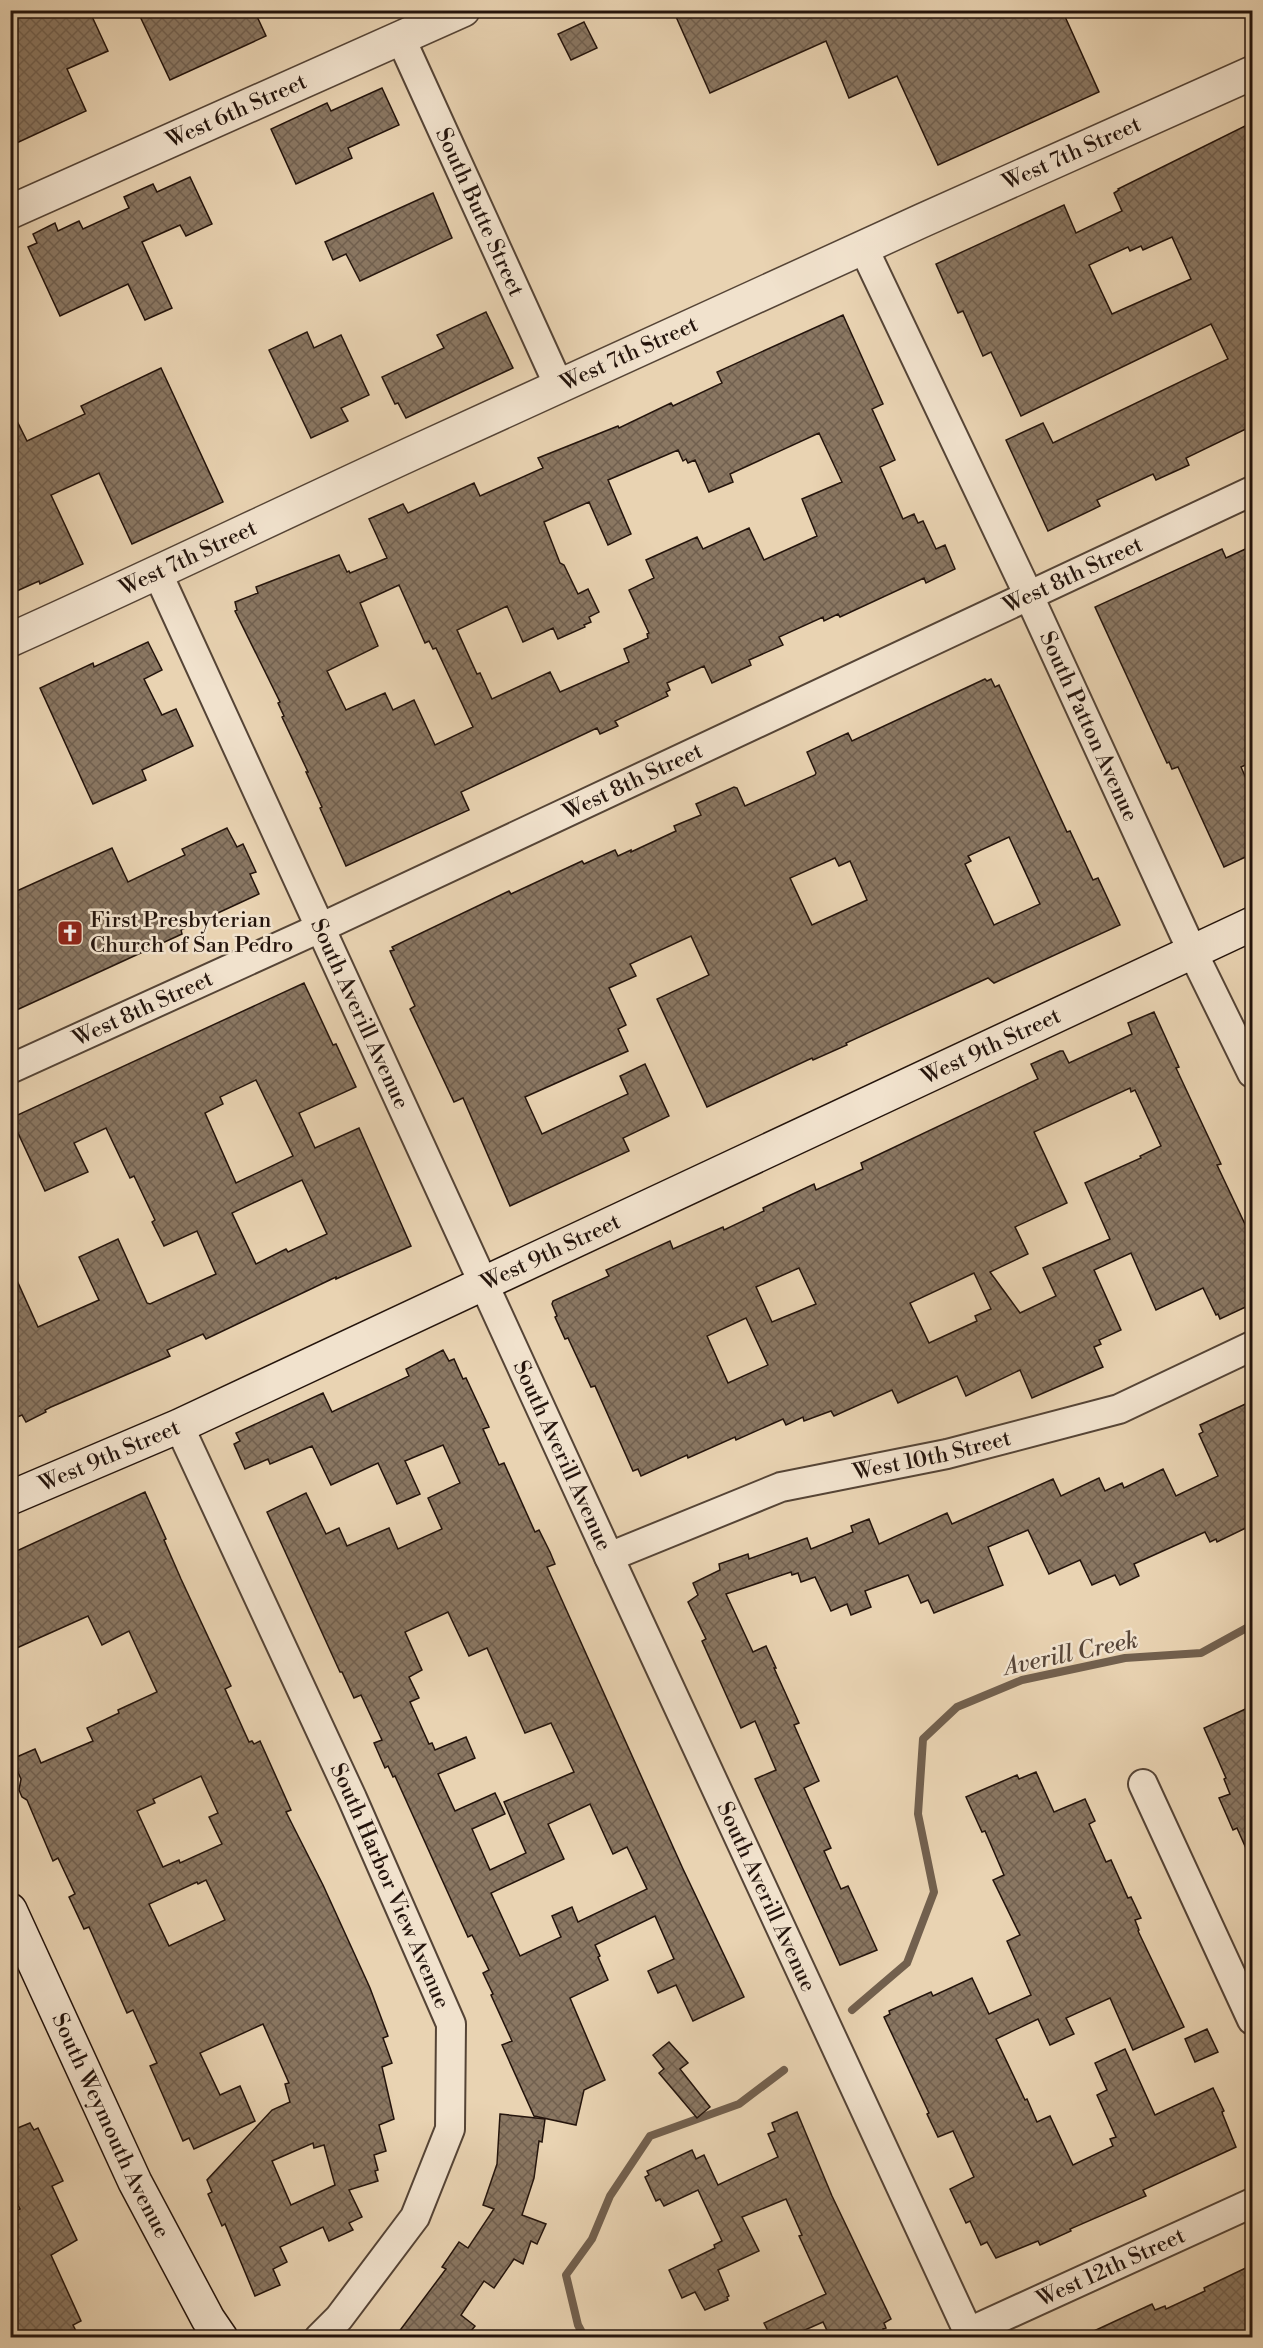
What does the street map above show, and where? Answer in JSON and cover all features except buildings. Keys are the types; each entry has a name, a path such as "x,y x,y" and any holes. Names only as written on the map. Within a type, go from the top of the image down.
{"street":[{"name":"West 6th Street","path":"10,212 463,10"},
{"name":"South Butte Street","path":"401,39 559,386"},
{"name":"West 7th Street","path":"10,640 158,574 559,386 863,247 1252,73"},
{"name":"South Patton Avenue","path":"863,247 1029,596 1192,952 1252,1073"},
{"name":"West 8th Street","path":"10,1069 322,927 1252,491"},
{"name":"South Averill Avenue","path":"158,574 322,927 609,1557 970,2335"},
{"name":"West 9th Street","path":"10,1498 179,1426 1252,924"},
{"name":"West 10th Street","path":"609,1557 781,1487 947,1454 1119,1409 1252,1346"},
{"name":"South Harbor View Avenue","path":"179,1426 352,1798 451,2024 450,2129 416,2217 339,2318 320,2337"},
{"path":"1143,1784 1252,2020"},
{"name":"South Weymouth Avenue","path":"13,1923 135,2182 208,2319 221,2337"},
{"name":"West 12th Street","path":"970,2335 1252,2203"}],"waterway":[{"name":"Averill Creek","path":"852,2010 907,1963 934,1892 918,1814 923,1739 957,1707 1022,1680 1125,1658 1201,1653 1252,1625"},
{"name":"Averill Creek","path":"585,2338 578,2325 566,2275 592,2239 610,2196 650,2136 739,2104 784,2070"}],"place":[{"name":"First Presbyterian Church of San Pedro","path":"70,933"}]}
